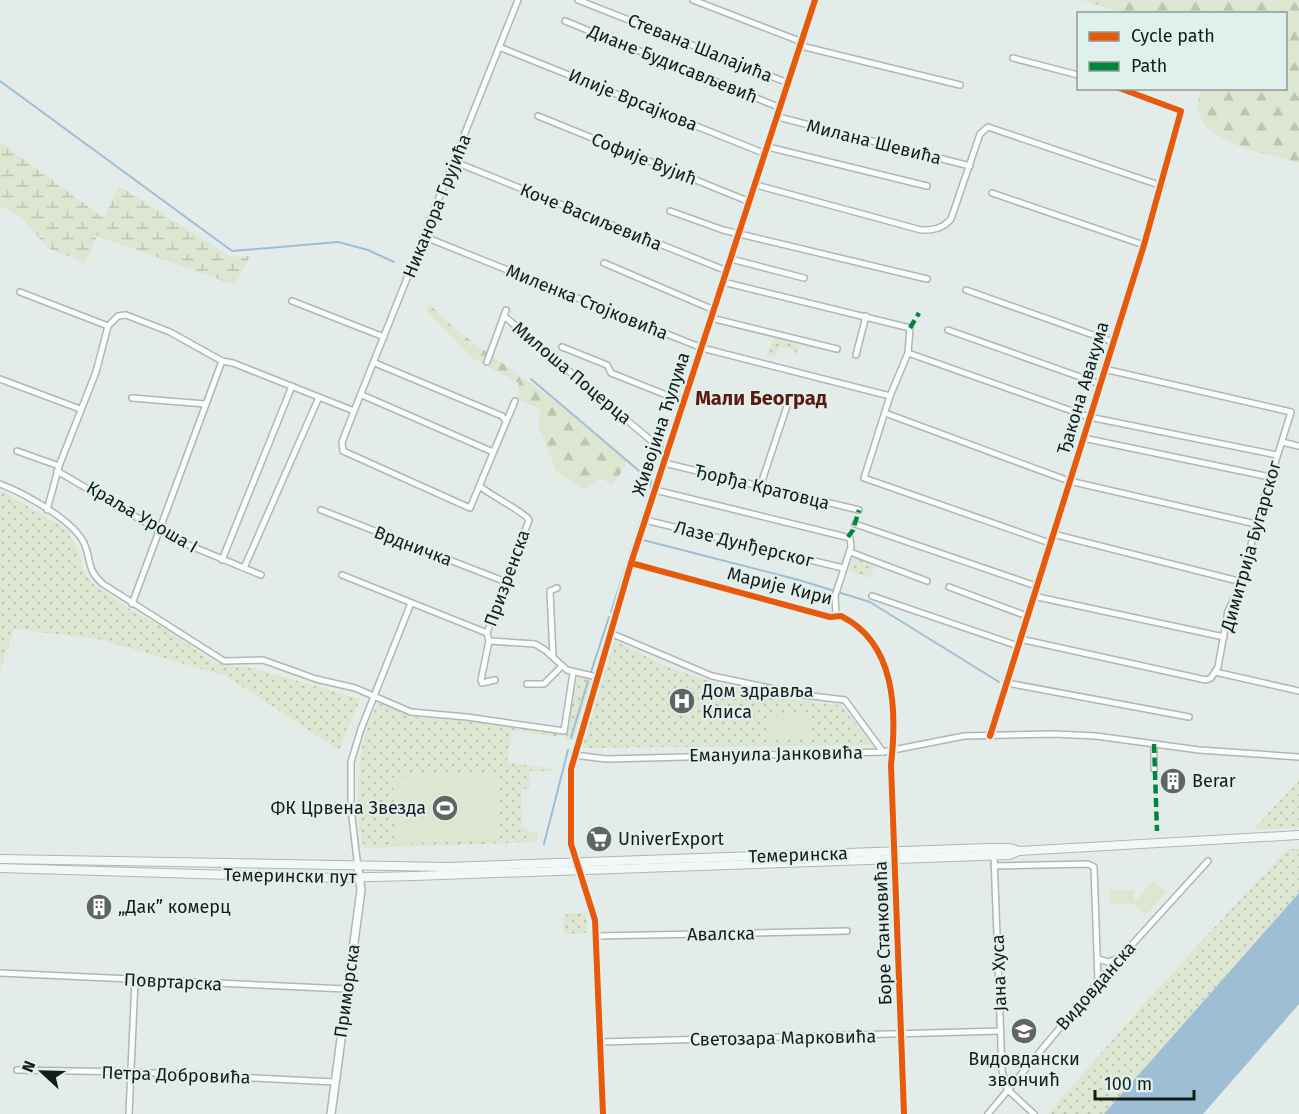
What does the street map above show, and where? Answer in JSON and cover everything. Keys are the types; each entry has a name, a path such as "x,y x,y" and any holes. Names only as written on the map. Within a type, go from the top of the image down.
{"main road":[{"name":"Темеринска","path":"578,866 896,856 994,856 1009,855 1018,851 1297,835"},
{"name":"Темеринска","path":"896,856 988,848 1010,848 1018,851"},
{"name":"Темерински пут","path":"0,859 358,868 578,866"},
{"name":"Темерински пут","path":"0,867 359,877 578,866"}],"street":[{"name":"Никанора Грујића","path":"481,487 473,505 465,508 346,453 341,446 518,0"},
{"name":"Стевана Шалајића","path":"578,0 788,83"},
{"path":"693,0 802,44 960,85"},
{"name":"Живојина Ћулума","path":"603,1114 593,908 570,835 571,774 574,755 631,563 815,0"},
{"name":"Диане Будисављевић","path":"565,21 781,108"},
{"name":"Илије Врсајкова","path":"499,47 767,150 927,186"},
{"path":"1013,58 1077,75"},
{"name":"Ђакона Авакума","path":"990,736 1162,186 1181,111 1124,90"},
{"name":"Софије Вујић","path":"538,117 750,202"},
{"name":"Милана Шевића","path":"778,117 970,166"},
{"path":"756,185 921,230 936,230 951,219 980,134 988,127 994,127 1162,186"},
{"name":"Коче Васиљевића","path":"455,162 727,271"},
{"path":"992,193 1144,244"},
{"path":"670,211 739,234 927,279"},
{"name":"Миленка Стојковића","path":"425,237 702,348 890,396"},
{"path":"731,260 804,278"},
{"path":"604,263 714,310"},
{"path":"723,282 910,328 912,335 908,353 890,396 864,478 1050,543"},
{"path":"966,290 1113,342"},
{"path":"20,292 108,326"},
{"path":"292,301 384,337"},
{"name":"Милоша Поцерца","path":"487,362 505,313 667,454"},
{"path":"46,510 58,469 96,372 108,326 118,316 130,316 191,342 222,361 260,373 354,411"},
{"path":"856,354 866,316"},
{"path":"711,318 837,349"},
{"path":"948,330 1100,384"},
{"name":"Милоша Поцерца","path":"562,347 607,365 611,373 684,402"},
{"path":"908,353 1089,417 1277,455"},
{"path":"132,604 222,361"},
{"path":"375,363 502,416 506,421"},
{"name":"Димитрија Бугарског","path":"1020,639 1201,679 1211,678 1215,672 1228,611 1242,582 1256,524 1291,412 1104,369"},
{"path":"0,379 80,409"},
{"path":"222,560 292,386"},
{"path":"362,395 493,452"},
{"path":"243,568 281,489 319,397"},
{"path":"132,398 205,404"},
{"path":"481,487 515,401"},
{"path":"760,487 787,406"},
{"path":"885,413 1069,481 1256,524"},
{"path":"1083,438 1270,477"},
{"path":"1282,442 1299,446"},
{"name":"Краља Уроша I","path":"17,452 58,469 159,530 222,560 261,575"},
{"name":"Ђорђа Кратовца","path":"664,463 859,510"},
{"path":"0,484 19,492 76,530 84,544 89,568 97,578 132,604 176,628 224,660 263,660 316,679 355,688 411,712 467,717 564,731 573,673"},
{"name":"Призренска","path":"481,487 499,501 528,517 487,633 489,641 481,680 482,683 495,680"},
{"path":"655,490 846,536 851,540 850,552 837,584 836,615"},
{"name":"Врдничка","path":"321,510 506,582"},
{"name":"Лазе Дунђерског","path":"645,520 843,568"},
{"path":"855,524 1036,586"},
{"path":"1053,534 1242,582"},
{"path":"850,552 927,581"},
{"name":"Марије Кири","path":"631,563 831,617 836,615 864,630 886,667 893,703 893,751"},
{"path":"342,575 487,633"},
{"path":"949,587 1027,616"},
{"path":"553,657 550,591 557,588"},
{"path":"872,596 1018,646"},
{"path":"1033,596 1224,637"},
{"path":"358,868 350,777 355,748 411,603"},
{"path":"610,633 712,676 803,695 845,700 883,752"},
{"path":"489,641 530,643 545,650 573,673 597,677"},
{"path":"527,684 544,684 562,666"},
{"path":"1215,672 1299,691"},
{"path":"1006,683 1189,717"},
{"name":"Емануила Јанковића","path":"574,755 606,759 883,752 964,736 1054,734 1299,757"},
{"path":"1154,744 1154,769"},
{"name":"Боре Станковића","path":"893,751 904,1114"},
{"name":"Јана Хуса","path":"994,856 1002,1071 1007,1089"},
{"name":"Видовданска","path":"988,1114 1098,982 1208,861"},
{"path":"994,866 1088,864 1094,867 1098,982"},
{"name":"Приморска","path":"330,1114 361,890 358,868"},
{"name":"Авалска","path":"595,936 847,931"},
{"path":"1098,959 1108,962 1120,958"},
{"name":"Повртарска","path":"0,974 346,989"},
{"path":"129,1114 135,980"},
{"name":"Светозара Марковића","path":"600,1042 1001,1031"},
{"name":"Петра Добровића","path":"17,1070 131,1072 335,1082"},
{"path":"1007,1089 1034,1114"}],"green space":[{"path":"1081,0 1299,0 1299,163 1256,152 1226,140 1203,123 1198,111 1198,100 1202,90 1287,90 1287,12 1122,12"},
{"path":"0,142 104,218 119,186 231,257 250,256 235,285 97,236 85,263 48,248 20,216 0,206"},
{"path":"429,304 459,332 548,396 626,461 625,467 612,485 602,479 583,489 556,471 539,427 540,409 517,399 519,383 474,359 426,310"},
{"path":"774,338 800,345 797,355 794,354 795,351 779,346 775,358 767,355"},
{"path":"0,490 66,529 78,550 82,568 92,583 131,610 170,631 213,663 252,668 360,699 339,750 226,676 98,639 14,629 0,670"},
{"path":"853,557 875,565 870,578 848,570"},
{"path":"614,641 664,665 707,680 774,696 841,705 873,745 582,748"},
{"path":"580,677 592,679 573,740 566,739 575,680"},
{"path":"379,703 421,718 469,720 558,733 558,737 512,730 507,762 553,769 552,771 529,771 530,789 521,789 522,827 527,827 528,832 538,832 535,842 364,848 358,815 361,753 371,716"},
{"path":"812,715 812,736 768,737 768,717"},
{"name":"ФК Црвена Звезда","path":"495,773 499,839 395,844 393,777"},
{"path":"1299,780 1299,827 1253,830"},
{"path":"1287,849 1299,849 1299,893 1104,1114 1048,1114 1151,996"},
{"path":"1153,881 1167,892 1146,915 1133,904 1110,904 1110,890 1133,890 1134,903"},
{"path":"586,912 587,933 564,934 564,915"}],"water":[{"path":"1299,893 1299,1004 1203,1114 1104,1114"}],"waterway":[{"path":"0,81 232,251 338,242 368,250 394,262"},
{"path":"531,379 651,481 651,489 611,612"},
{"path":"643,540 799,580 870,602 999,682"},
{"path":"591,672 609,617"},
{"path":"571,738 588,681"},
{"path":"544,844 568,750"}],"marked path":[{"path":"910,328 919,313"},
{"path":"848,537 853,530 859,510"},
{"path":"1154,744 1157,831"}],"cycle path":[{"path":"603,1114 595,920 571,844 571,769 631,563 815,0"},
{"path":"990,736 1144,245 1181,111 1124,90"},
{"path":"631,563 830,617 841,616 859,628 873,643 883,661 892,701 891,765 904,1114"}],"place":[{"name":"Дом здравља Клиса","path":"682,701"},
{"name":"Berar","path":"1173,781"},
{"name":"ФК Црвена Звезда","path":"445,808"},
{"name":"UniverExport","path":"599,839"},
{"name":"„Дак” комерц","path":"99,907"},
{"name":"Видовдански звончић","path":"1024,1031"}],"district":[{"name":"Мали Београд","path":"761,398"}]}
